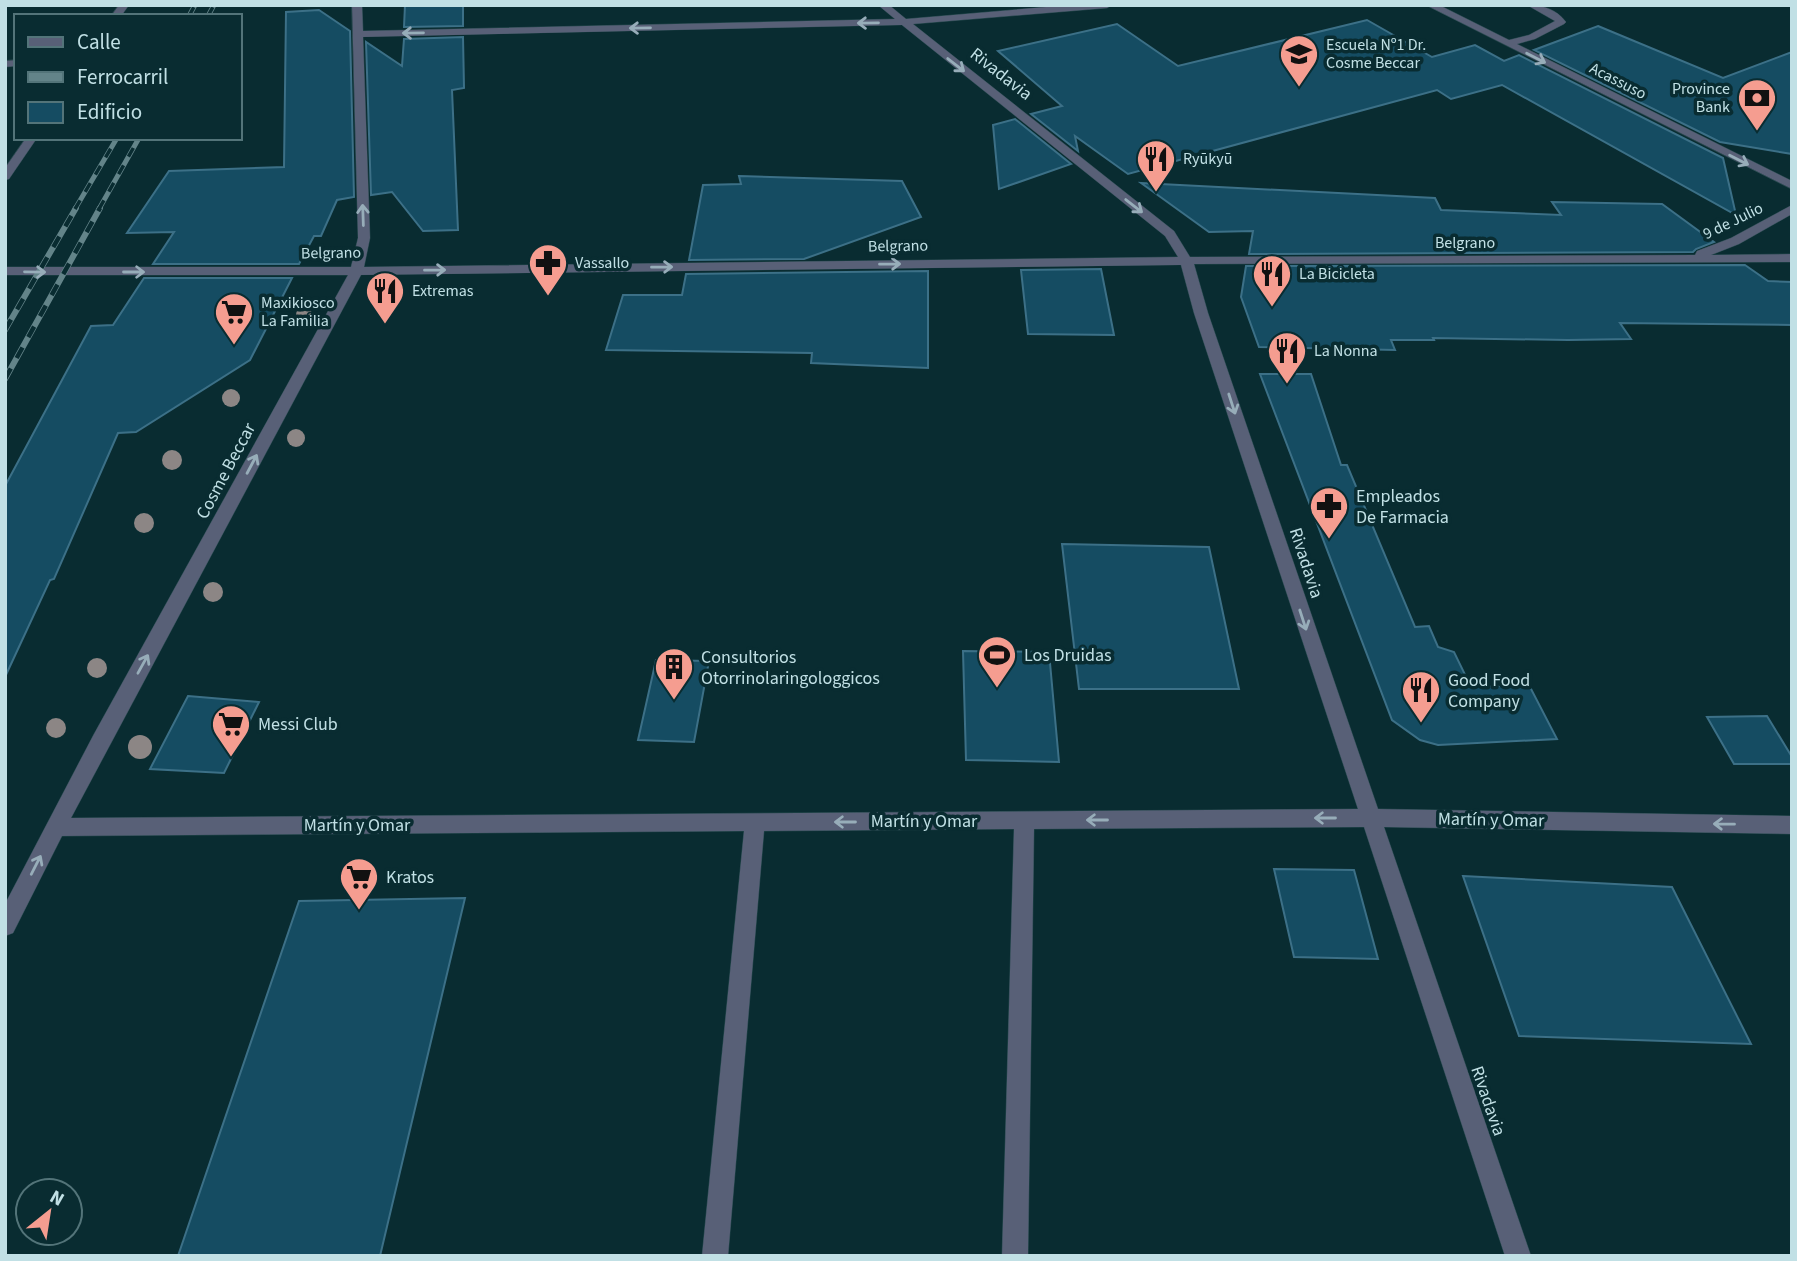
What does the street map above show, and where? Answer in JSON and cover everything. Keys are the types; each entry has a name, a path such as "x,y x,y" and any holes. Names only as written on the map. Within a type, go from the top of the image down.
{"street":[{"name":"Cosme Beccar","path":"5,926 357,270 364,238 357,5"},
{"name":"Rivadavia","path":"883,5 1170,234 1187,262 1206,326 1518,1256"},
{"path":"356,34 903,22 1107,5"},
{"name":"Acassuso","path":"1431,5 1792,186"},
{"path":"1508,44 1532,37 1561,22 1556,15 1532,5"},
{"path":"5,177 31,140"},
{"name":"9 de Julio","path":"1688,259 1735,241 1792,209"},
{"name":"Belgrano","path":"5,271 1792,258"},
{"name":"Martín y Omar","path":"56,827 1370,818 1792,825"},
{"path":"1015,1256 1024,821"},
{"path":"715,1256 755,822"}],"building":[{"path":"405,5 463,5 463,26 404,27"},
{"path":"319,10 350,31 354,197 337,200 321,236 314,236 299,264 153,264 174,232 127,233 169,171 284,167 286,12"},
{"name":"Escuela Nº1 Dr. Cosme Beccar","path":"1367,20 1432,57 1475,45 1504,61 1519,55 1723,158 1736,215 1502,85 1451,99 1437,90 1128,174 1075,136 1078,151 1031,114 1062,106 998,51 1117,24 1178,66"},
{"path":"1598,26 1723,78 1792,52 1792,154 1720,142 1534,50"},
{"path":"463,37 464,88 452,90 458,230 423,231 392,192 371,195 366,42 402,66 404,39"},
{"path":"1015,119 1071,164 999,189 993,125"},
{"path":"739,176 902,181 921,217 804,259 689,260 703,185 741,184"},
{"path":"1141,183 1435,198 1441,210 1561,215 1552,202 1662,204 1714,242 1693,252 1249,254 1253,231 1209,232"},
{"path":"1745,265 1768,281 1792,282 1792,325 1620,323 1631,339 1391,340 1395,350 1259,347 1241,297 1246,266"},
{"path":"1101,269 1114,335 1028,334 1021,270"},
{"path":"928,271 928,368 811,363 812,353 606,350 623,295 682,295 686,274"},
{"path":"144,278 292,278 250,360 136,432 118,433 54,579 50,580 5,677 5,486 91,326 113,325"},
{"path":"1260,374 1311,374 1341,465 1347,465 1415,627 1429,626 1438,647 1454,652 1471,687 1529,685 1557,739 1438,745 1420,740 1392,720"},
{"path":"1062,544 1209,547 1239,689 1079,689"},
{"name":"Los Druidas","path":"963,651 1049,652 1059,762 966,760"},
{"name":"Consultorios Otorrinolaringologgicos","path":"656,660 709,661 694,742 638,740"},
{"path":"188,696 259,702 224,773 150,769"},
{"path":"1767,716 1792,757 1792,764 1734,764 1707,717"},
{"path":"1274,869 1354,870 1378,959 1294,957"},
{"path":"1463,876 1672,887 1751,1044 1519,1036"},
{"path":"465,898 380,1256 178,1256 299,901"}],"railway":[{"path":"190,14 195,5"},
{"path":"209,14 214,5"},
{"path":"75,209 116,140"},
{"path":"99,209 138,140"},
{"path":"5,330 76,208"},
{"path":"5,379 100,208"}],"place":[{"name":"Escuela Nº1 Dr. Cosme Beccar","path":"1299,88"},
{"name":"Province Bank","path":"1757,132"},
{"name":"Ryūkyū","path":"1156,193"},
{"name":"Vassallo","path":"548,297"},
{"name":"La Bicicleta","path":"1272,308"},
{"name":"Extremas","path":"385,325"},
{"name":"Maxikiosco La Familia","path":"234,346"},
{"name":"La Nonna","path":"1287,385"},
{"name":"Empleados De Farmacia","path":"1329,540"},
{"name":"Los Druidas","path":"997,689"},
{"name":"Consultorios Otorrinolaringologgicos","path":"674,701"},
{"name":"Good Food Company","path":"1421,724"},
{"name":"Messi Club","path":"231,758"},
{"name":"Kratos","path":"359,911"}]}
